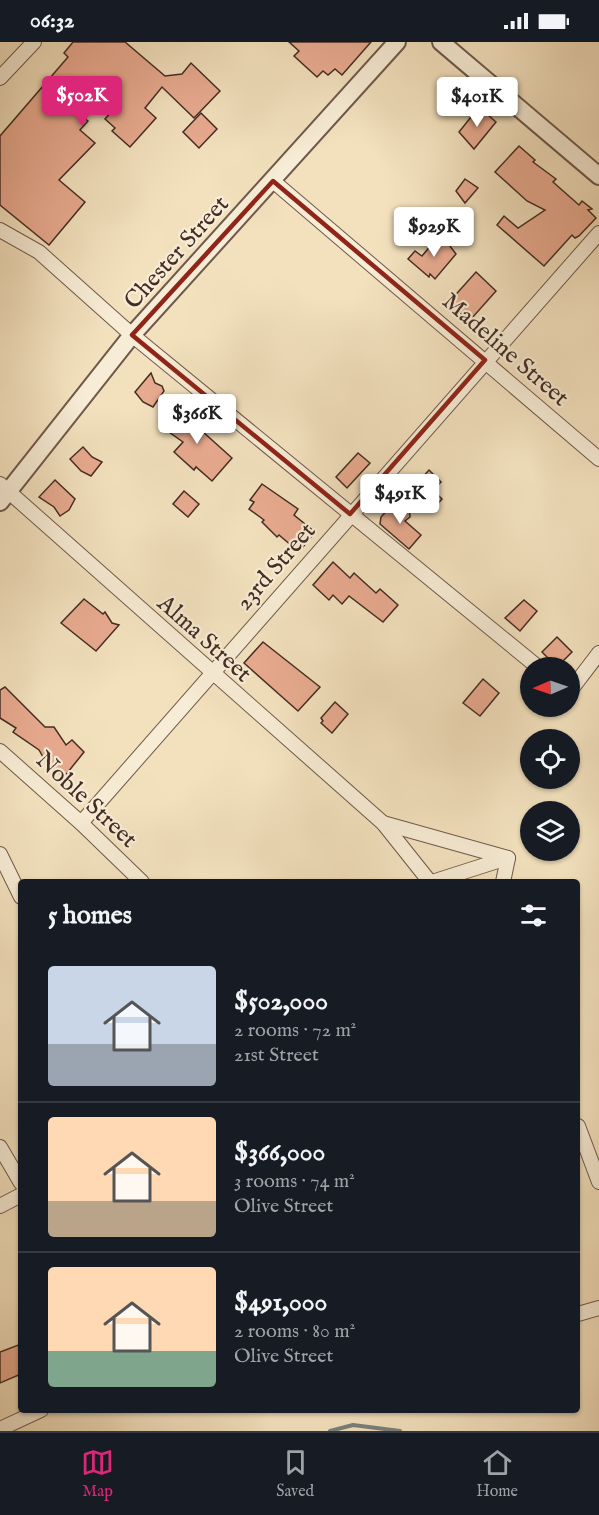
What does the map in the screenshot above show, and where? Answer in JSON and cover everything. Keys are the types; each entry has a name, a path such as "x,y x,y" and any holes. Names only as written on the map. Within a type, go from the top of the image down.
{"street":[{"path":"0,78 34,42"},
{"name":"Chester Street","path":"3,493 132,335 397,42"},
{"path":"441,42 599,176"},
{"name":"Madeline Street","path":"273,181 599,459"},
{"path":"0,230 39,252 132,335 526,657"},
{"name":"23rd Street","path":"81,823 210,673 599,233"},
{"name":"Alma Street","path":"3,493 383,823 429,879"},
{"path":"580,678 599,653"},
{"name":"Noble Street","path":"0,750 139,879"},
{"name":"Alma Street","path":"383,823 508,858"},
{"path":"0,854 18,891"},
{"path":"441,879 508,858 504,879"},
{"path":"580,1131 599,1182"},
{"path":"0,1147 18,1178"},
{"path":"0,1206 18,1197"},
{"path":"580,1313 599,1308"},
{"path":"0,1428 34,1413"}],"highlighted area":[{"path":"273,181 485,360 350,514 132,335"}],"building":[{"path":"73,42 125,42 165,76 182,74 191,63 220,91 194,118 162,87 145,108 156,118 130,147 112,131 115,128 105,119 112,111 85,86 68,105 88,121 80,130 95,143 59,180 85,202 49,245 0,205 0,136 68,57 64,53"},
{"path":"289,42 371,42 342,75 335,69 328,75 323,71 317,77 294,56 299,51"},
{"path":"479,107 496,122 474,149 459,132"},
{"path":"201,113 217,129 199,148 183,132"},
{"path":"519,146 535,160 533,162 556,179 553,182 579,205 582,201 592,209 588,210 596,218 579,236 575,238 572,235 544,266 497,225 504,216 518,228 545,210 527,201 495,172"},
{"path":"465,179 478,188 465,203 456,191"},
{"path":"437,238 447,242 456,254 435,279 430,274 429,277 408,259 415,251 422,256"},
{"path":"476,272 496,291 472,318 469,315 465,318 450,301"},
{"path":"151,373 155,383 162,386 164,391 153,407 143,402 135,392"},
{"path":"184,404 198,415 192,422 232,458 212,481 196,467 194,470 174,452 183,442 169,432 172,428 168,425"},
{"path":"83,447 92,457 102,462 91,476 81,471 70,459"},
{"path":"358,453 370,463 347,488 336,477"},
{"path":"429,470 441,482 433,490 442,499 435,507 430,502 427,505 411,490"},
{"path":"55,480 75,499 69,510 60,516 54,507 39,497"},
{"path":"262,484 298,509 294,515 315,532 299,552 279,535 277,537 262,522 264,520 249,509 254,502 250,500"},
{"path":"184,491 199,504 188,517 173,504"},
{"path":"394,503 400,508 409,503 410,517 405,521 421,535 409,549 380,524 381,517"},
{"path":"333,562 350,578 354,573 376,593 380,589 398,605 383,622 349,596 342,604 333,595 329,600 313,585"},
{"path":"84,599 103,614 105,612 112,623 119,625 96,651 61,623"},
{"path":"524,600 537,611 520,631 505,618"},
{"path":"557,637 572,652 567,657 547,657 542,652"},
{"path":"263,642 320,687 298,711 244,663"},
{"path":"483,679 499,693 480,716 463,703"},
{"path":"5,687 45,727 54,727 66,745 72,740 84,752 64,777 47,764 39,750 13,732 16,728 0,718 0,690"},
{"path":"335,702 348,714 332,733 321,723 323,721 321,718"},
{"path":"18,1345 18,1375 0,1383 0,1352"}],"waterway":[{"path":"330,1431 353,1425 400,1431"}]}
